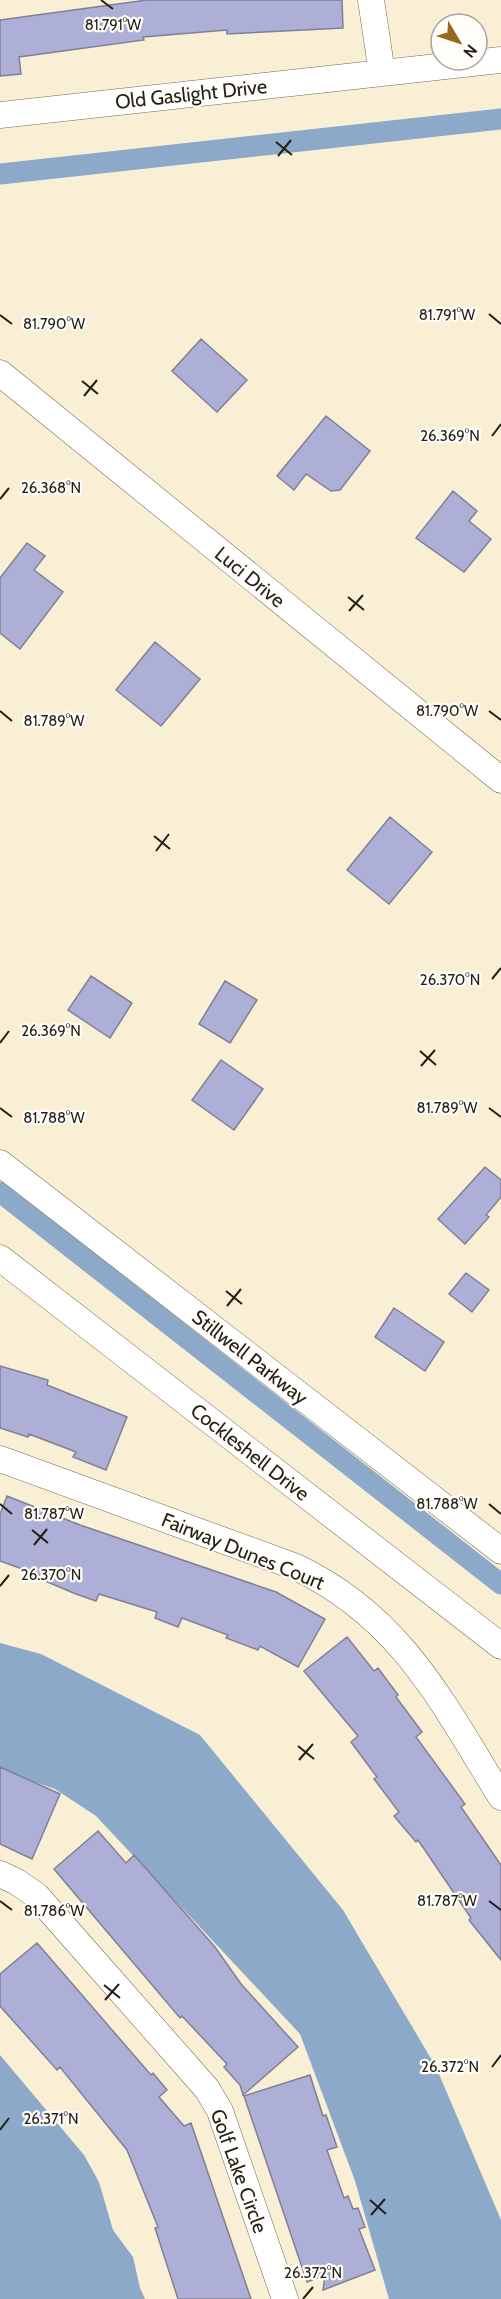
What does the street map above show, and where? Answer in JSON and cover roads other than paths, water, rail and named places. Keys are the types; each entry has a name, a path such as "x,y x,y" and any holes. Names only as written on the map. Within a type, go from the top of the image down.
{"street":[{"path":"371,0 382,73"},
{"name":"Old Gaslight Drive","path":"0,116 501,60"},
{"name":"Luci Drive","path":"0,373 501,780"},
{"name":"Stillwell Parkway","path":"0,1163 501,1551"},
{"name":"Cockleshell Drive","path":"0,1258 501,1646"},
{"name":"Fairway Dunes Court","path":"0,1459 296,1567 334,1588 377,1620 417,1665 501,1797"},
{"name":"Golf Lake Circle","path":"0,1874 17,1882 37,1896 207,2089 220,2110 285,2299"}],"water":[{"path":"0,1643 41,1654 200,1735 343,1910 436,2067 501,2220 501,2299 389,2299 355,2181 300,2034 96,1816 55,1789 0,1770"},
{"path":"0,2055 84,2155 99,2182 113,2230 133,2257 145,2299 0,2299"}],"waterway":[{"path":"0,174 501,119"},
{"path":"0,1192 501,1584"}]}
